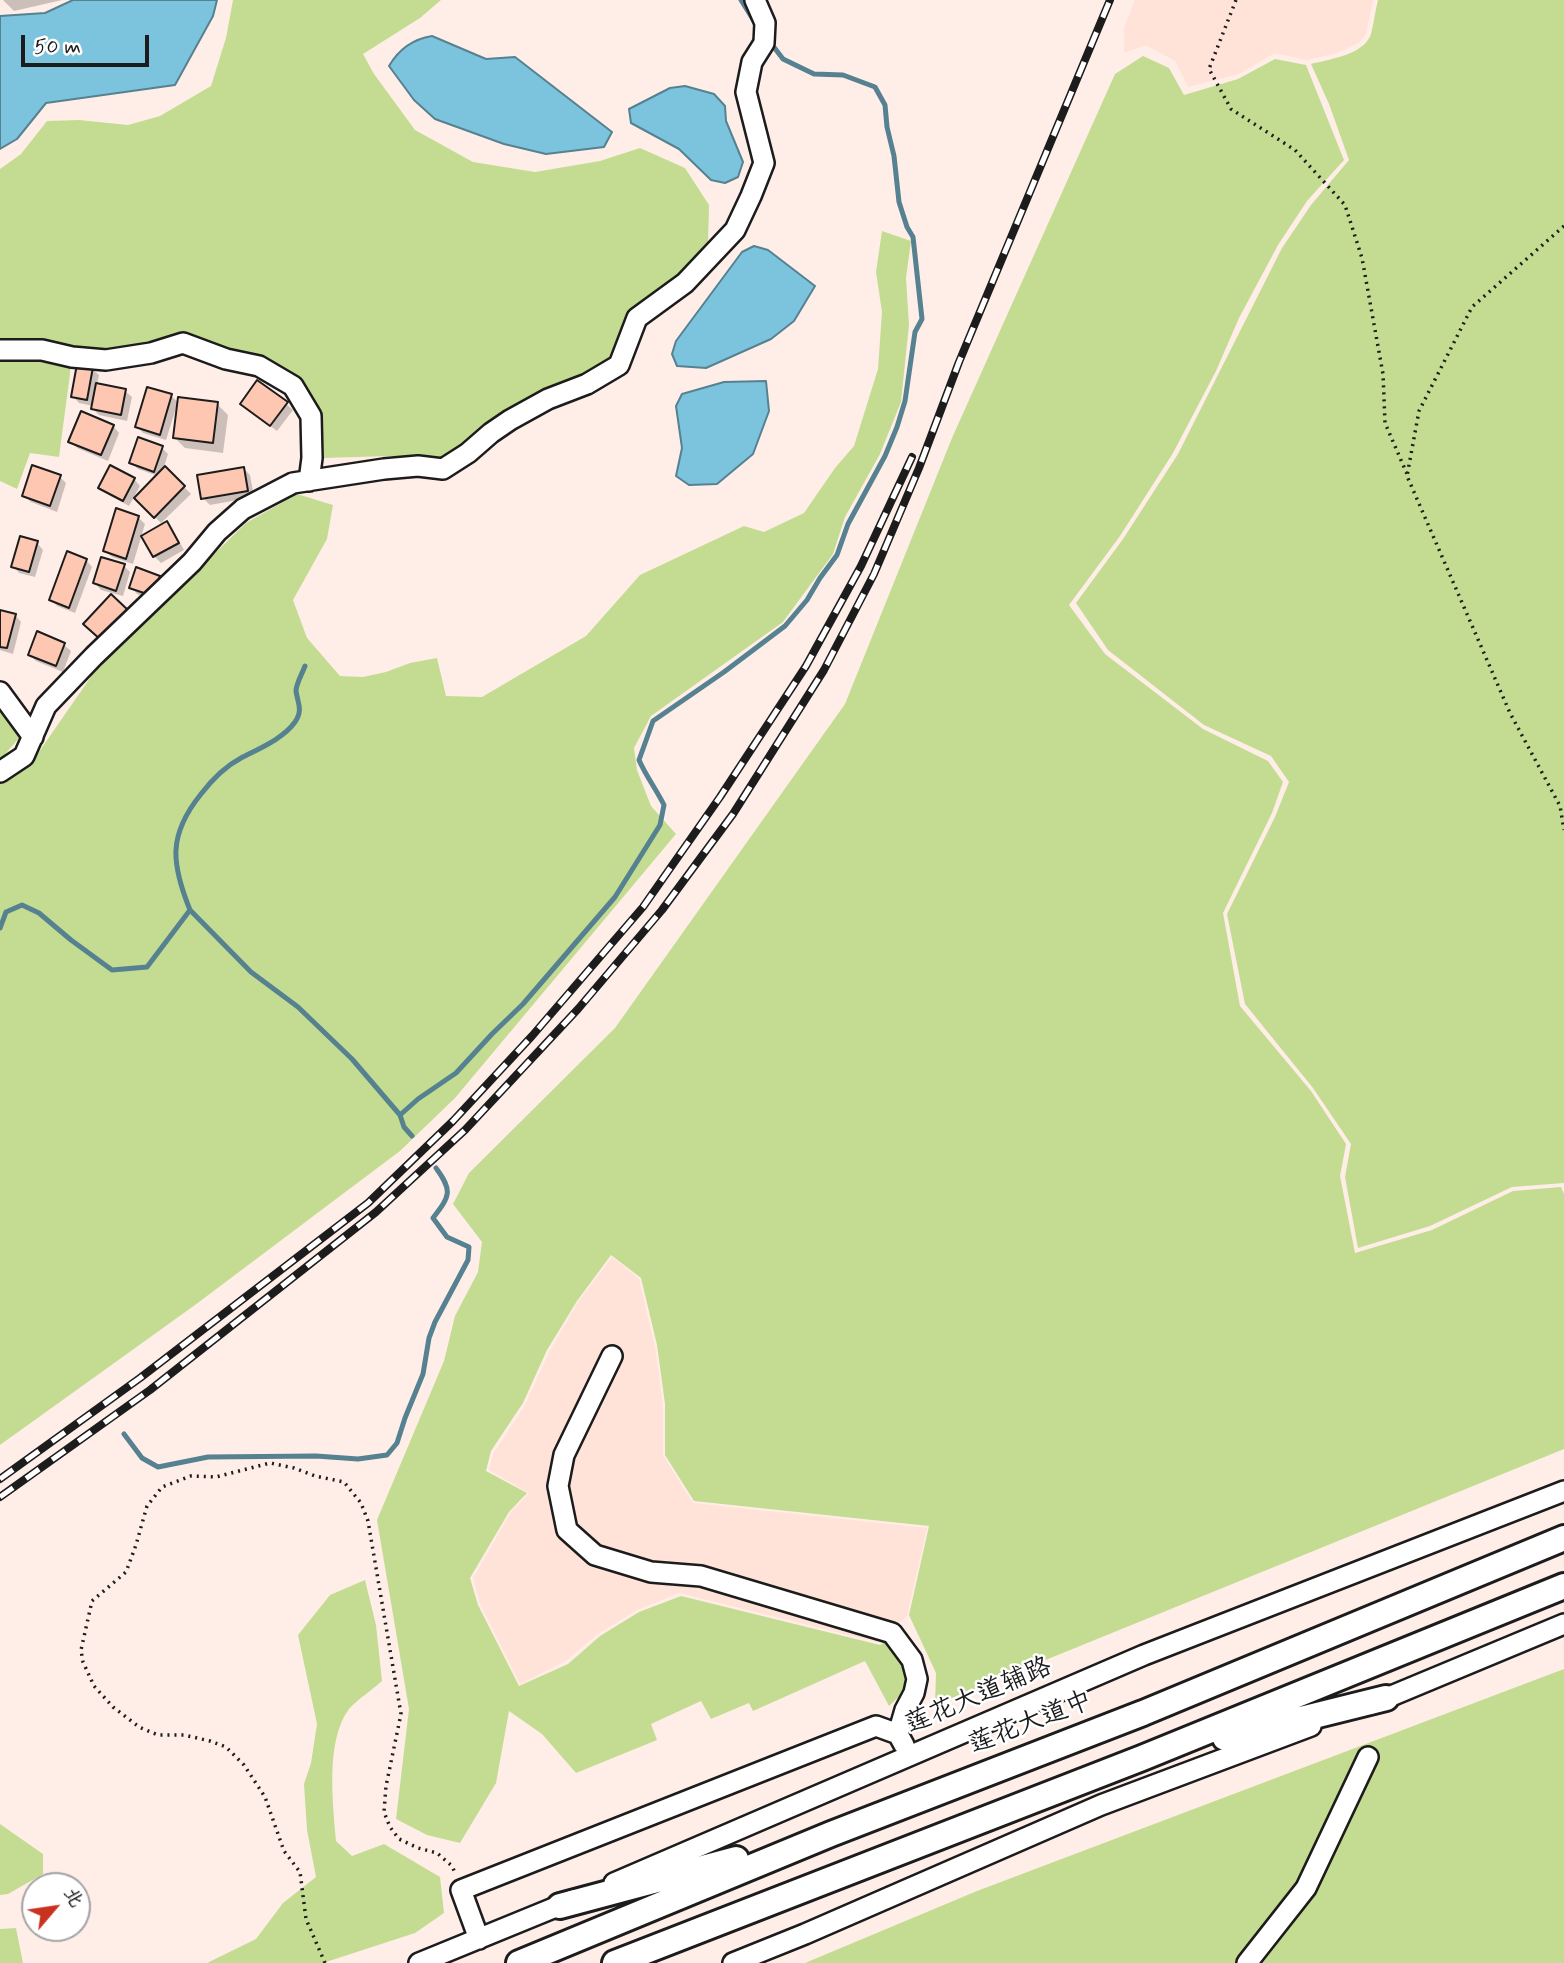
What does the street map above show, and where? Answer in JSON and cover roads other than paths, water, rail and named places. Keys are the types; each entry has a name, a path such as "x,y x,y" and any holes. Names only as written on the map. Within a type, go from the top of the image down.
{"main road":[{"name":"莲花大道中","path":"519,1963 831,1834 1143,1713 1564,1538"},
{"path":"615,1963 1142,1758 1559,1586"},
{"path":"1142,1758 1387,1698"},
{"path":"560,1906 831,1834"}],"street":[{"path":"0,772 24,756 46,706 192,562 217,532 243,509 293,483 384,469 443,469 510,420 587,384 619,365 637,318 685,283 735,230 756,185 764,163 746,92 752,62 764,43 765,23 755,0"},
{"path":"0,350 42,350 72,357 106,360 151,354 183,343 226,359 258,366 293,386 311,416 312,458 309,481"},
{"path":"0,692 33,737"},
{"path":"612,1356 564,1455 558,1486 567,1530 594,1555 651,1572 701,1576 892,1633 912,1660 917,1679 898,1734"},
{"name":"莲花大道辅路","path":"418,1963 560,1906 1144,1655 1564,1491"},
{"path":"733,1963 1101,1805 1387,1698 1564,1624"},
{"path":"479,1939 461,1890 876,1726 898,1734 909,1755"},
{"path":"1247,1963 1306,1888 1368,1757"}],"water":[{"path":"73,0 217,0 213,16 175,85 46,103 17,139 0,149 0,16 45,13"},
{"path":"432,36 486,59 515,57 612,132 604,147 546,154 504,144 435,119 414,100 389,66 407,46"},
{"path":"685,86 714,94 725,106 726,121 743,162 738,177 725,183 711,180 679,149 631,123 629,109 670,88"},
{"path":"754,246 768,250 815,286 794,321 771,339 706,368 677,366 672,354 676,341 742,252"},
{"path":"766,381 769,411 753,454 717,484 689,485 676,476 682,448 676,406 682,394 724,382"}],"waterway":[{"path":"741,0 754,21"},
{"path":"412,1136 404,1127 400,1115 456,1073 523,1004 615,897 660,825 664,805 639,760 653,721 785,626 807,600 837,555 848,524 885,456 897,427 905,401 915,332 922,319 913,237 899,202 885,105 875,87 843,75 814,74 783,59 770,42"},
{"path":"0,928 6,912 22,905 39,913 112,970 147,967 190,910 176,863 178,836 190,809 219,774 235,761 277,738 295,722 299,710 296,688 305,666"},
{"path":"190,910 251,972 298,1007 352,1059 400,1115"},
{"path":"124,1434 142,1458 158,1467 208,1457 316,1456 358,1459 387,1455 397,1443 423,1374 429,1338 435,1322 468,1260 469,1247 447,1237 433,1218 447,1193 445,1182 436,1168"}],"railway":[{"path":"0,1497 150,1390 376,1212 465,1130 578,1009 662,910 733,814 824,670 874,574 1110,0"},
{"path":"0,1479 140,1378 368,1203 453,1121 532,1036 643,907 720,797 806,666 861,566 912,457"}]}
